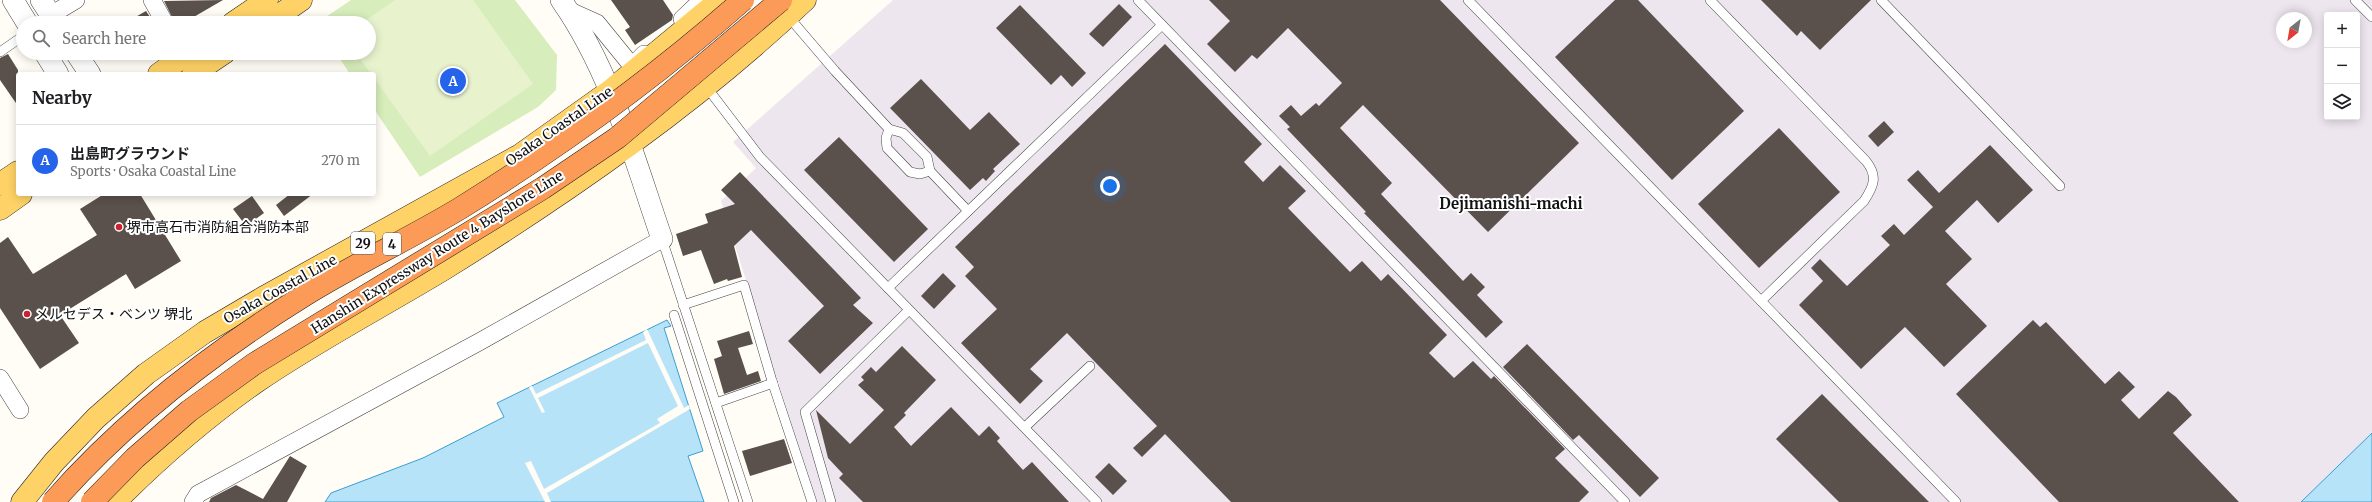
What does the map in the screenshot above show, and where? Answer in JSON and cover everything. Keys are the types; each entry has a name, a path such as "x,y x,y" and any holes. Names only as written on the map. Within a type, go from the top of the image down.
{"highway":[{"name":"Hanshin Expressway Route 4 Bayshore Line","path":"53,502 127,429 171,389 232,343 305,294 456,210 532,162 663,67 743,0"},
{"name":"Hanshin Expressway Route 4 Bayshore Line","path":"92,502 135,458 189,411 248,368 543,188 617,138 785,8"}],"main road":[{"path":"243,16 267,0"},
{"path":"278,16 301,0"},
{"name":"Osaka Coastal Line","path":"22,502 54,462 96,418 146,374 205,332 520,155 610,91 720,0"},
{"path":"115,502 197,426 256,382 443,269 553,199 630,145 705,85 785,8 805,0"},
{"path":"162,72 184,60"},
{"path":"0,184 16,173"},
{"path":"0,208 18,196"}],"street":[{"path":"13,0 23,16"},
{"path":"49,13 76,0"},
{"path":"152,0 161,16"},
{"path":"565,5 597,23 632,66 702,0"},
{"path":"193,502 198,494 486,338 662,239 610,91 565,5"},
{"path":"49,60 57,72"},
{"path":"81,60 89,72"},
{"path":"0,378 20,410"}],"lane":[{"path":"1138,0 1626,502"},
{"path":"1468,0 1956,502"},
{"path":"1710,0 1866,161 1872,168 1875,178 1872,190 1864,201 1761,301"},
{"path":"1881,0 2060,186"},
{"path":"2355,0 2372,18"},
{"path":"785,8 835,71 889,129 903,133 927,157 930,172 968,211"},
{"path":"888,288 1162,25"},
{"path":"0,52 16,41"},
{"path":"705,85 760,157 888,288 908,311 1025,427 1097,502"},
{"path":"889,129 886,138 887,148 910,172 920,174 930,172"},
{"path":"662,239 748,502"},
{"path":"683,305 744,285 773,383 812,502"},
{"path":"831,502 805,412 908,311"},
{"path":"674,315 734,502"},
{"path":"1025,427 1090,366"},
{"path":"716,403 773,383"}],"shaded area":[{"path":"893,0 2372,0 2372,434 2301,502 816,502 721,201 756,168 733,142"}],"green space":[{"path":"351,0 515,0 557,55 556,90 538,107 420,177 376,112 376,72 349,72 341,60 376,60 376,16 327,16"},
{"path":"395,0 473,0 533,84 430,156 376,81 376,72 370,72 361,60 376,60 376,16 372,16"}],"water":[{"path":"667,320 671,326 664,328 703,451 688,456 704,502 325,502 331,493 423,458 504,417 497,403"},
{"path":"2372,433 2372,502 2301,502"}],"pier":[{"path":"647,329 684,408 689,405 690,409 547,493 551,502 545,502 525,463 531,461 544,489 660,423 657,419 678,406 648,343 538,398 545,412 542,413 529,387 532,386 536,394 646,340 643,332"}],"building":[{"path":"223,0 195,16 172,16 164,1"},
{"path":"611,0 663,0 673,15 672,20 635,45 625,30 630,27"},
{"path":"1209,0 1440,0 1579,143 1488,232 1363,105 1340,128 1392,183 1381,194 1463,281 1471,273 1485,287 1477,295 1503,322 1486,338 1364,213 1366,212 1287,129 1290,127 1279,116 1291,105 1301,116 1316,103 1319,106 1342,83 1288,28 1257,59 1252,55 1235,72 1207,44 1230,21"},
{"path":"1615,0 1638,0 1744,111 1672,180 1555,57"},
{"path":"1761,0 1871,0 1820,50 1801,31 1797,36"},
{"path":"1119,4 1132,17 1103,47 1089,34"},
{"path":"1020,5 1086,73 1072,87 1061,75 1051,85 996,28"},
{"path":"146,11 149,16 137,16"},
{"path":"1165,44 1262,144 1244,162 1263,182 1280,165 1306,191 1288,208 1350,272 1362,261 1381,281 1388,274 1447,335 1429,353 1454,378 1473,361 1491,379 1494,376 1565,449 1555,458 1589,492 1579,502 1231,502 1165,434 1142,457 1133,448 1157,426 1067,333 1030,369 1043,381 1020,404 961,343 997,309 965,276 974,267 955,247"},
{"path":"8,54 18,70 18,72 16,72 16,103 0,80 0,58"},
{"path":"921,79 970,130 989,112 1020,144 993,169 995,171 986,181 983,178 970,190 890,108"},
{"path":"1884,121 1894,132 1878,147 1868,136"},
{"path":"1779,128 1840,192 1759,268 1698,204"},
{"path":"839,137 928,229 894,262 804,170"},
{"path":"1990,145 2033,190 1998,223 1977,200 1945,231 1972,259 1946,284 1987,326 1944,367 1905,327 1861,369 1799,305 1823,281 1811,268 1820,259 1847,286 1890,245 1881,236 1894,224 1904,235 1933,207 1907,180 1918,170 1939,193"},
{"path":"740,172 861,298 853,305 873,323 820,374 788,341 824,306 751,230 734,246 742,277 728,281 727,279 714,284 701,250 683,256 676,234 708,223 705,214 735,204 721,190"},
{"path":"101,196 141,196 181,261 135,289 126,274 60,315 79,343 40,369 0,308 0,243 8,237 33,274 97,235 80,209"},
{"path":"252,196 264,213 246,226 233,209"},
{"path":"287,196 310,196 284,216 276,205"},
{"path":"943,273 956,286 934,309 921,296"},
{"path":"2033,320 2040,327 2046,322 2105,384 2119,371 2135,387 2121,400 2139,419 2168,391 2176,397 2192,415 2173,433 2239,502 2059,502 1956,394"},
{"path":"749,331 753,344 738,348 747,375 758,371 761,381 724,394 714,359 722,356 717,341"},
{"path":"1527,344 1659,478 1640,497 1579,435 1573,440 1503,367"},
{"path":"902,346 936,380 904,413 906,415 894,427 911,446 951,407 979,436 989,426 1000,438 997,441 1023,470 1032,462 1069,502 863,502 839,478 843,474 828,458 816,410 850,444 884,410 858,385 864,380 861,377 871,367 876,372"},
{"path":"1822,394 1929,502 1839,502 1776,439"},
{"path":"784,439 792,463 750,476 742,451"},
{"path":"290,456 307,466 287,502 209,502 211,498 236,485 263,499"},
{"path":"1109,463 1127,481 1113,495 1095,477"}],"place":[{"name":"出島町グラウンド","path":"453,81"},
{"name":"堺市高石市消防組合消防本部","path":"119,227"},
{"name":"メルセデス・ベンツ 堺北","path":"27,314"}],"district":[{"name":"Dejimanishi-machi","path":"1511,204"}]}
